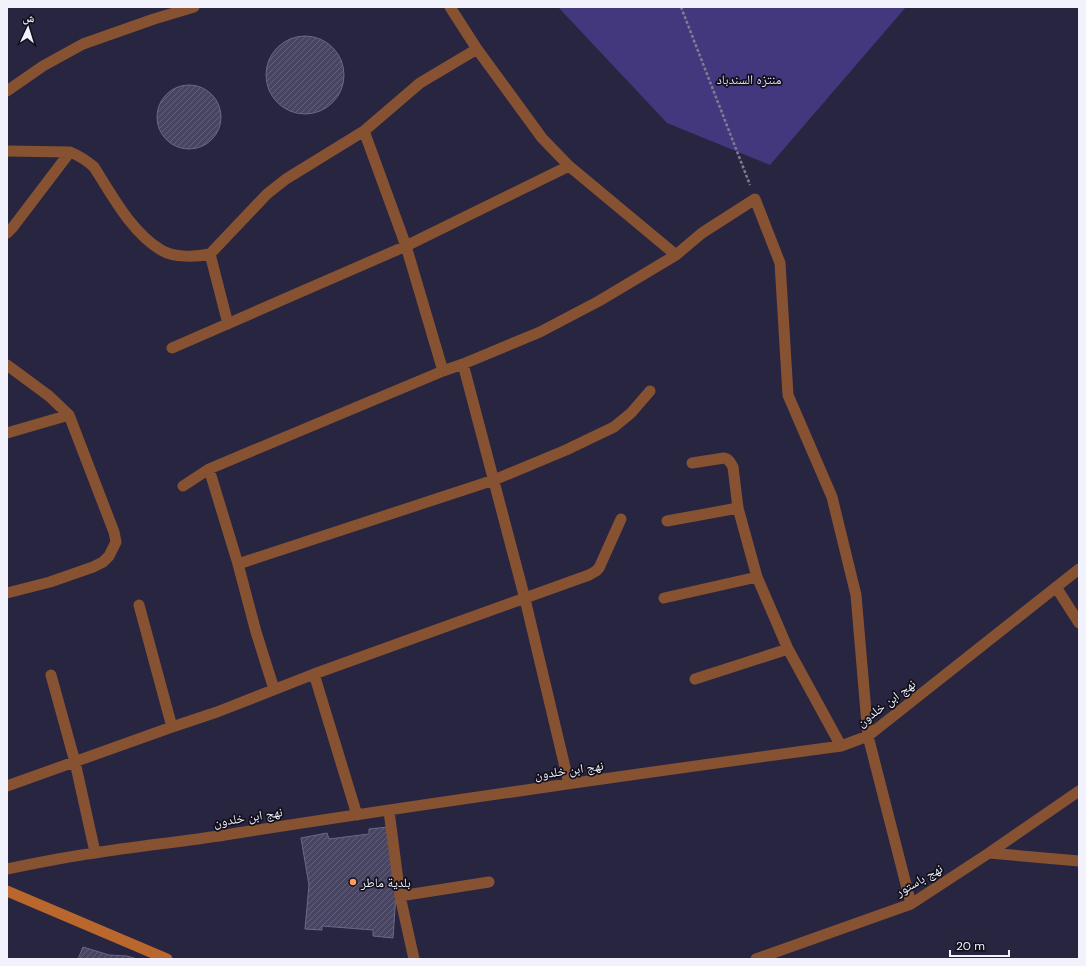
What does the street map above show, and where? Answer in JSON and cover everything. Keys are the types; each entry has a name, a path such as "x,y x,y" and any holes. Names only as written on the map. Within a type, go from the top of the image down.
{"main road":[{"path":"7,891 167,959"}],"street":[{"path":"7,91 44,66 83,44 154,19 194,7"},
{"path":"450,7 477,48 542,138 569,166 676,255"},
{"path":"7,151 70,152 78,155 87,160 94,167 128,219 146,238 162,251 187,256 210,254 267,194 286,179 364,131 420,83 477,48"},
{"path":"364,131 406,246 443,371"},
{"path":"7,233 70,152"},
{"path":"172,348 406,246 569,166"},
{"path":"183,486 209,469 540,332 599,301 676,255 702,233 755,199 780,263 788,395 832,497 856,595 868,736 911,904"},
{"path":"210,254 228,324"},
{"path":"463,364 525,599 569,784"},
{"path":"7,365 49,396 69,415 114,532 116,542 109,556 103,562 93,567 50,582 7,594"},
{"path":"238,564 494,480 566,450 614,427 631,413 650,392"},
{"path":"7,432 69,415"},
{"path":"692,463 724,458 730,462 734,476 738,508 757,577 788,649 841,746"},
{"path":"209,469 274,689"},
{"path":"667,521 738,508"},
{"path":"7,786 218,712 314,674 589,575 599,568 621,519"},
{"name":"نهج ابن خلدون","path":"7,868 95,852 221,836 569,784 841,746 868,736 1079,569"},
{"path":"664,598 757,577"},
{"path":"1056,586 1079,622"},
{"path":"139,605 172,727"},
{"path":"694,679 788,649"},
{"path":"314,674 357,815"},
{"path":"52,675 95,852"},
{"name":"نهج باستور","path":"756,959 911,904 989,853 1079,791"},
{"path":"389,811 400,896 414,959"},
{"path":"989,853 1079,861"},
{"path":"400,896 489,882"}],"path":[{"path":"681,7 755,199"}],"green space":[{"name":"منتزه السندباد","path":"558,7 906,7 770,165 667,123"}],"building":[{"path":"297,36 313,36 327,42 338,53 344,67 344,83 338,97 327,108 313,114 297,114 283,108 272,97 266,83 266,67 272,53 283,42"},
{"path":"189,85 201,87 212,94 219,105 221,117 219,129 212,140 201,147 189,149 177,147 166,140 159,129 157,117 159,105 166,94 177,87"},
{"name":"بلدية ماطر","path":"388,827 397,879 393,938 373,936 373,930 322,926 322,930 305,929 309,885 301,838 327,833 329,839 369,834 369,829"},
{"path":"83,947 109,955 127,956 137,959 78,959"}],"place":[{"name":"بلدية ماطر","path":"353,882"}]}
